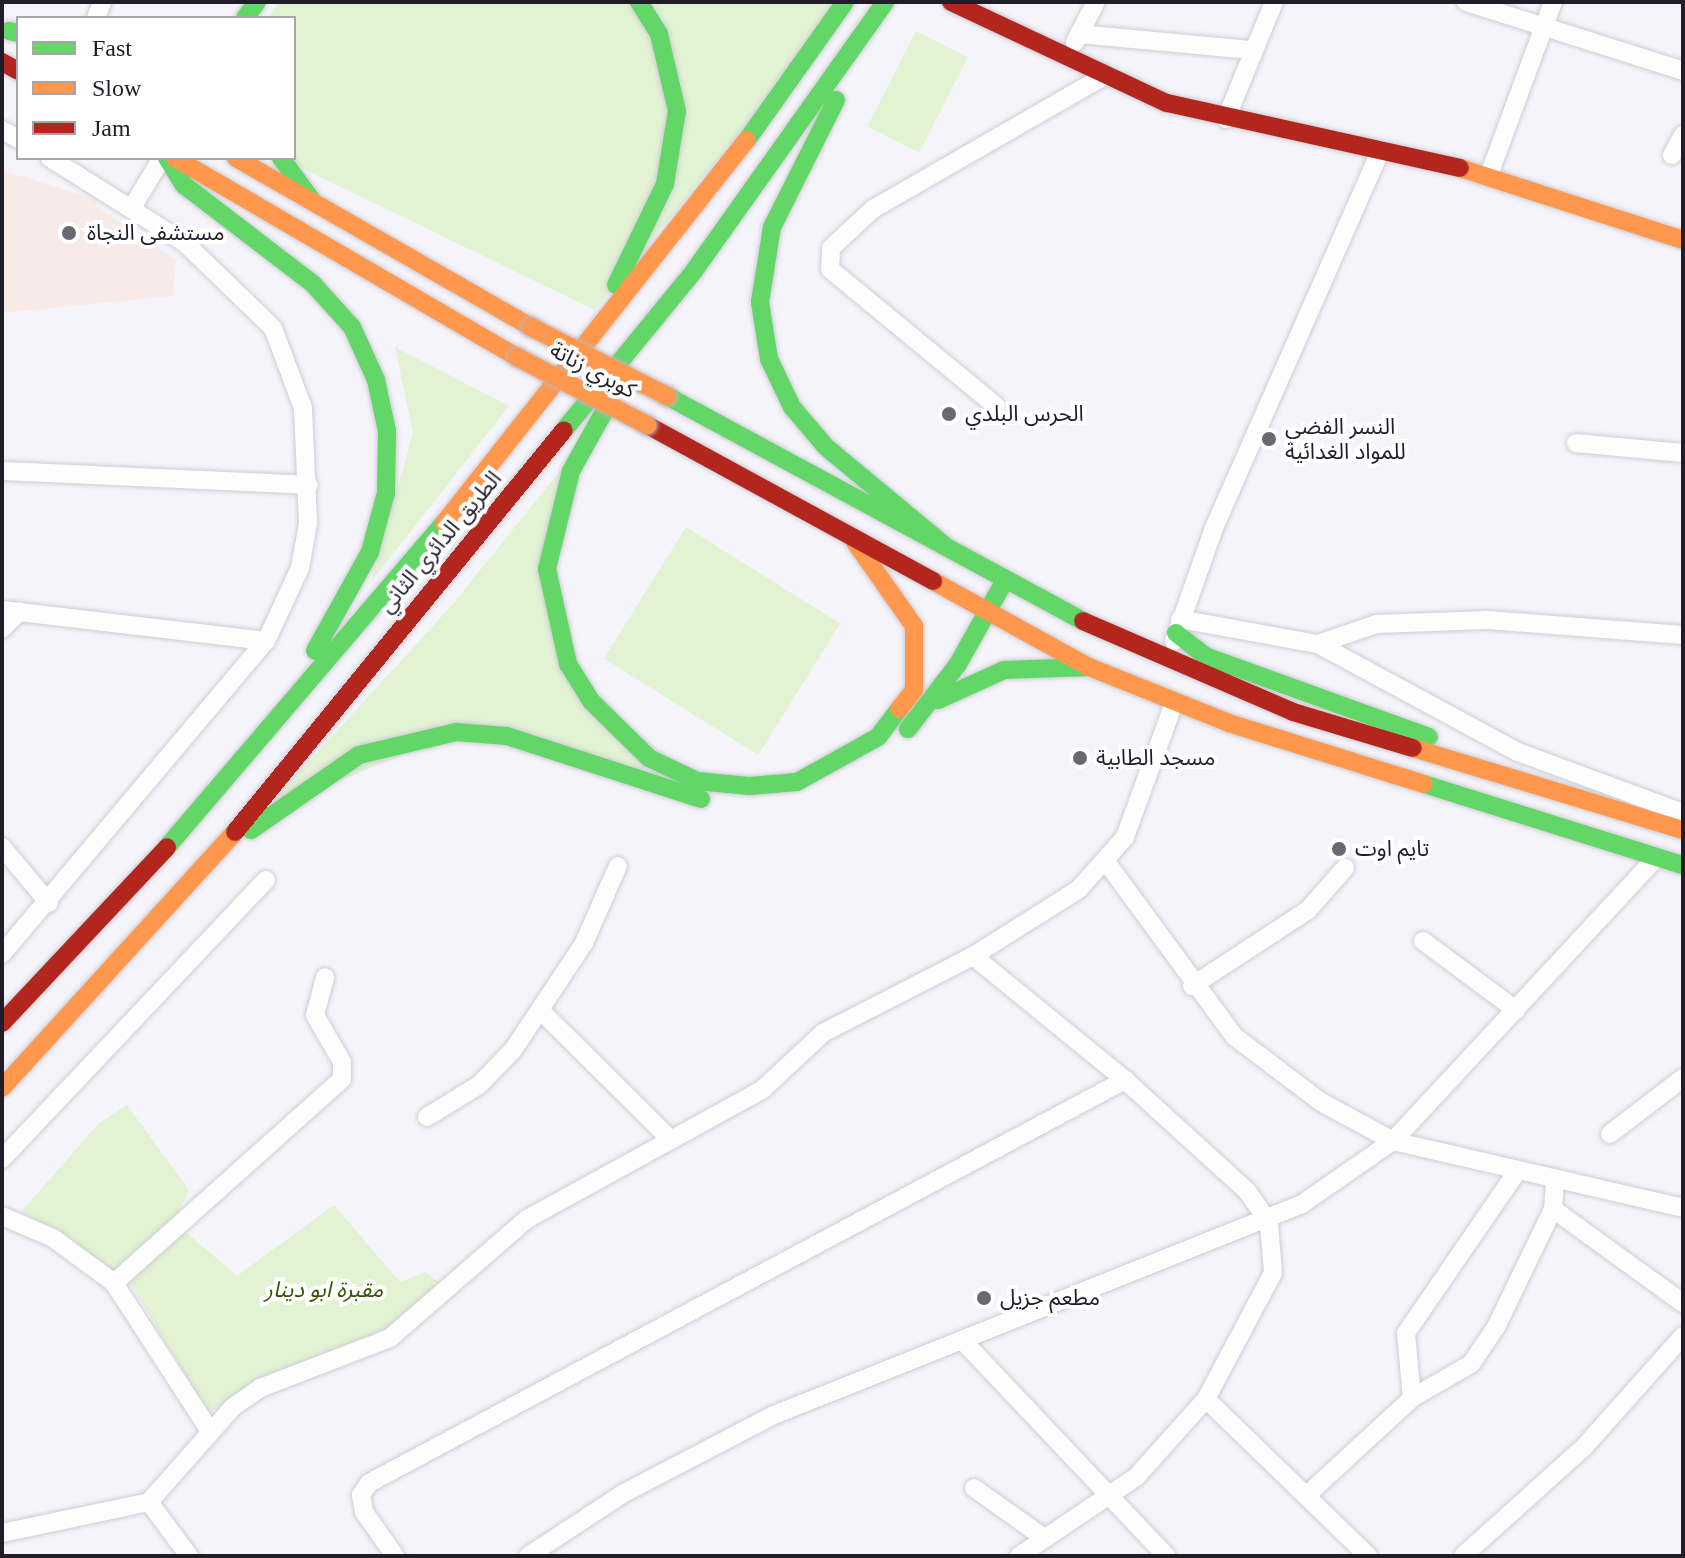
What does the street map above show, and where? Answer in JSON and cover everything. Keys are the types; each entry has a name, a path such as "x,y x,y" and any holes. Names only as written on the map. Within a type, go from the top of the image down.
{"main road":[{"path":"571,366 645,227 674,149 673,76 639,2"},
{"name":"الطريق الدائري الثاني","path":"2,1023 190,822 571,366 845,2"},
{"name":"الطريق الدائري الثاني","path":"2,1088 210,862 694,271 885,2"},
{"path":"951,2 1016,37 1103,77 1226,119 1489,175 1683,240"},
{"path":"859,41 772,227 761,326 781,387 804,422 944,545"},
{"path":"166,160 184,185 313,284 352,327 376,380 387,431 386,493 370,552 321,644 244,738 190,822"},
{"name":"كوبري زناتة","path":"178,160 517,357 647,425 985,617 1089,667 1174,703 1683,865"},
{"path":"240,160 531,327 667,396 944,545 1004,582 1169,663 1471,768 1683,830"},
{"path":"282,160 311,199"},
{"path":"694,271 592,431 556,514 547,569 568,664 611,725 649,758 697,781 797,782 878,737 914,690 914,626 855,542"},
{"path":"210,862 314,780 406,739 456,732 507,736 674,794 730,804 795,798 851,775 931,704 1004,582"},
{"path":"1178,626 1205,656 1430,738 1471,768"},
{"path":"931,704 1004,670 1089,667"}],"street":[{"path":"1065,60 1096,2"},
{"path":"1226,119 1274,2"},
{"path":"1466,2 1540,29 1683,71"},
{"path":"1489,175 1540,29 1553,2"},
{"path":"1079,34 1253,50"},
{"path":"996,406 830,269 831,248 873,209 1103,77"},
{"path":"1672,155 1683,135"},
{"path":"1169,663 1178,626 1381,150"},
{"path":"2,954 49,903 266,641 300,568 309,485 303,408 273,328 185,243 133,206 53,160"},
{"path":"133,206 164,160"},
{"path":"1576,443 1683,453"},
{"path":"2,471 309,485"},
{"path":"2,629 11,610 266,641"},
{"path":"1318,644 1376,624 1487,620 1683,635"},
{"path":"1178,626 1318,644 1518,752 1683,813"},
{"path":"2,1533 149,1502 210,1431 260,1388 390,1338 527,1219 668,1137 763,1089 823,1033 973,956 1078,890 1107,863 1131,824 1174,703"},
{"path":"2,847 49,903"},
{"path":"528,1556 624,1493 774,1415 1269,1223 1393,1141 1656,858"},
{"path":"1107,863 1192,986 1269,1068 1393,1141 1683,1208"},
{"path":"427,1117 479,1085 541,1011 584,943 618,866"},
{"path":"1192,986 1308,910 1345,868"},
{"path":"2,1159 266,880"},
{"path":"1423,941 1516,1010"},
{"path":"973,956 1207,1150 1269,1223 1273,1273 1206,1399 1109,1498 1043,1537 1019,1556"},
{"path":"114,1283 342,1079 342,1062 315,1015 325,977"},
{"path":"541,1011 668,1137"},
{"path":"1610,1134 1683,1078"},
{"path":"395,1556 364,1512 361,1495 369,1483 1125,1080"},
{"path":"1412,1398 1406,1333 1518,1170"},
{"path":"1307,1495 1412,1398 1471,1364 1525,1278 1553,1209 1555,1179"},
{"path":"1553,1209 1683,1303"},
{"path":"2,1216 53,1238 114,1283 210,1431"},
{"path":"963,1341 1166,1556"},
{"path":"1463,1556 1585,1446 1681,1346"},
{"path":"1206,1399 1368,1556"},
{"path":"974,1488 1043,1537"},
{"path":"149,1502 189,1556"}],"shaded area":[{"name":"مستشفى النجاة","path":"2,170 97,200 96,206 176,260 173,296 2,313"}],"green space":[{"path":"278,2 845,2 595,310 285,160 296,160 296,16 269,16"},
{"path":"916,31 968,57 919,153 867,126"},
{"path":"395,347 509,406 371,582 413,433"},
{"path":"592,431 547,569 595,706 721,792 456,732 261,814 453,604"},
{"path":"686,527 840,623 758,755 604,658"},
{"name":"مقبرة ابو دينار","path":"127,1105 189,1190 174,1222 237,1276 334,1205 400,1282 426,1272 445,1287 390,1332 256,1384 208,1413 130,1282 22,1211 98,1124"}],"traffic: fast":[{"path":"246,16 257,2"},
{"path":"616,285 665,184 677,111 659,34 639,2"},
{"path":"747,140 845,2"},
{"path":"564,430 694,271 885,2"},
{"path":"9,31 16,33"},
{"path":"836,100 772,227 760,302 769,359 792,407 826,447 944,545"},
{"path":"168,160 184,185 313,284 352,327 376,380 387,431 386,493 370,552 315,651"},
{"path":"282,160 311,199"},
{"path":"667,396 1083,621"},
{"path":"610,401 571,471 547,569 568,664 591,701 649,758 697,781 749,786 797,782 878,737 899,709"},
{"path":"167,847 444,523"},
{"path":"908,729 958,664 1004,582"},
{"path":"1176,633 1205,656 1429,737"},
{"path":"938,700 1004,670 1089,667"},
{"path":"251,830 359,755 456,732 507,736 701,799"},
{"path":"1424,784 1683,865"}],"traffic: slow":[{"path":"444,523 747,140"},
{"path":"178,160 517,357"},
{"path":"239,160 531,327"},
{"path":"1460,168 1683,240"},
{"path":"531,327 667,396"},
{"path":"517,357 647,425"},
{"path":"855,542 914,626 914,690 899,709"},
{"path":"933,581 1089,667 1229,723 1424,784"},
{"path":"1413,748 1683,830"},
{"path":"2,1088 235,832"}],"traffic: jam":[{"path":"951,2 1167,103 1460,168"},
{"path":"2,62 16,70"},
{"path":"647,425 933,581"},
{"path":"235,832 564,430"},
{"path":"1083,621 1293,712 1413,748"},
{"path":"2,1023 167,847"}],"place":[{"name":"مستشفى النجاة","path":"69,233"},
{"name":"الحرس البلدي","path":"949,414"},
{"name":"النسر الفضي للمواد الغدائية","path":"1269,439"},
{"name":"مسجد الطابية","path":"1080,758"},
{"name":"تايم اوت","path":"1339,849"},
{"name":"مطعم جزيل","path":"984,1298"}]}
